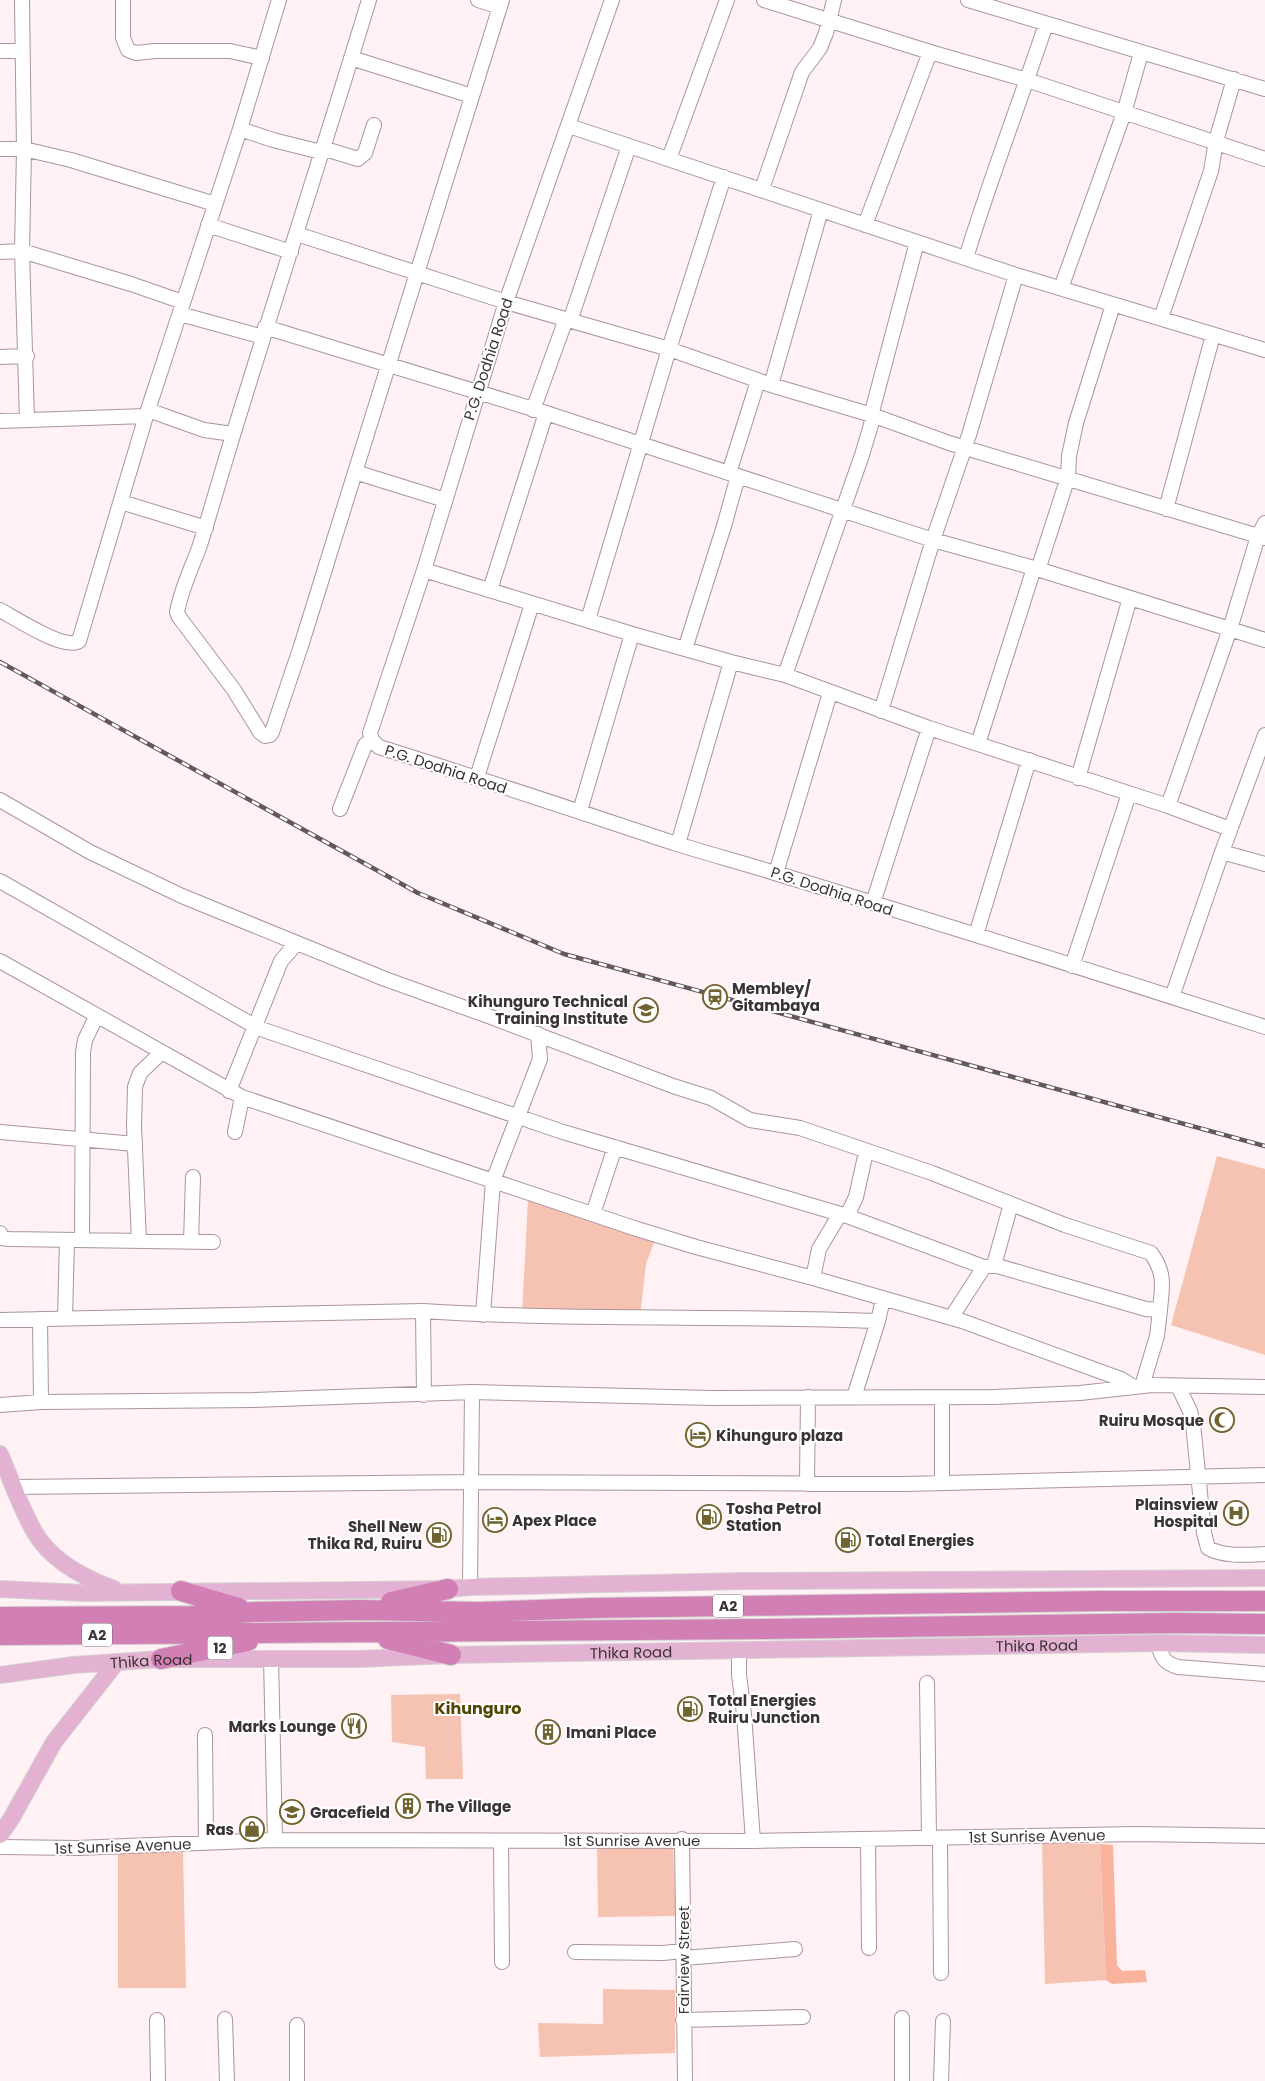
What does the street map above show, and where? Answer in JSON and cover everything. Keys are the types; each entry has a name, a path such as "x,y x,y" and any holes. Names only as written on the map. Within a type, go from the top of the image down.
{"highway":[{"path":"360,1610 448,1589"},
{"path":"181,1592 254,1612"},
{"name":"Thika Road","path":"0,1636 193,1625 254,1612 360,1610 479,1612 591,1608 1265,1600"},
{"name":"Thika Road","path":"0,1617 193,1625 279,1633 1175,1623 1265,1624"},
{"path":"359,1632 451,1655"},
{"name":"12","path":"161,1659 211,1650 279,1633"}],"main road":[{"path":"0,1454 35,1533 52,1552 85,1577 121,1592"},
{"path":"0,1589 83,1593 448,1589 754,1581 1259,1578"},
{"path":"629,1630 682,1651"},
{"name":"Thika Road","path":"0,1675 73,1665 161,1659 359,1659 451,1655 739,1649 1158,1643 1265,1646"},
{"path":"0,1835 54,1742 116,1662"}],"street":[{"path":"22,0 24,148 22,251 27,356 27,420"},
{"path":"122,0 123,38 128,50 136,52 230,51 262,58"},
{"path":"0,610 58,641 73,644 79,641 147,413 280,0"},
{"path":"369,0 321,150 297,234 264,332 206,528 178,605 178,615 234,690 260,732 268,736 272,732 301,646 501,3 478,0"},
{"name":"P.G. Dodhia Road","path":"612,0 506,302 424,570 370,733 372,740 379,747 477,777 519,793 580,810 678,844 976,935 1265,1027"},
{"path":"669,159 727,0"},
{"path":"764,0 1027,80 1210,141 1216,141 1265,159"},
{"path":"762,189 802,72 820,48 826,33 834,0"},
{"path":"968,0 982,2 1046,24 1265,89"},
{"path":"966,258 992,174 1046,24"},
{"path":"0,51 22,51"},
{"path":"865,226 930,52"},
{"path":"1061,288 1124,113 1141,53"},
{"path":"351,58 472,96"},
{"path":"1161,318 1211,171 1216,141 1234,79"},
{"path":"240,129 273,140 358,159 365,153 374,125"},
{"path":"569,126 1016,275 1213,335 1264,346"},
{"path":"490,590 568,320 629,146"},
{"path":"0,149 24,148 71,160 215,204"},
{"path":"588,620 669,349 724,177"},
{"path":"685,649 724,526 734,474 821,210"},
{"path":"208,225 291,252"},
{"path":"297,234 506,302 669,349 764,383 872,415 964,447 1261,537"},
{"path":"785,675 862,456 917,242"},
{"path":"0,252 22,251 131,284 181,308 388,364 435,381 540,412 933,540 1036,569 1265,640"},
{"path":"881,711 933,540 964,447 970,435 1016,275"},
{"path":"978,744 1068,478 1069,456 1076,424 1113,305"},
{"path":"1166,509 1213,335"},
{"path":"0,357 27,356"},
{"path":"0,421 147,413 204,430 233,434"},
{"path":"355,472 445,500"},
{"path":"121,502 206,528"},
{"path":"1168,806 1265,523"},
{"path":"424,570 632,634 785,675 929,728 1168,806 1230,829"},
{"path":"1078,778 1130,598"},
{"path":"477,777 532,604"},
{"path":"580,810 632,634"},
{"path":"678,844 731,662"},
{"path":"776,873 830,693"},
{"path":"873,903 929,728"},
{"path":"1172,997 1230,829 1261,759 1265,735"},
{"path":"340,809 365,745 372,740"},
{"path":"976,935 1029,760"},
{"path":"1072,966 1129,794"},
{"path":"0,800 90,852 165,888 385,980 538,1034 673,1086 711,1098 750,1120 800,1128 932,1173 1065,1225 1151,1253 1159,1264 1162,1273 1160,1310 1157,1336 1137,1386"},
{"path":"1222,852 1265,864"},
{"path":"0,881 255,1026 518,1117 844,1215 989,1266 1146,1309 1160,1310"},
{"path":"229,1091 281,961 296,944"},
{"path":"0,962 242,1097 696,1247 813,1278 951,1318 1137,1386"},
{"path":"82,1240 83,1052 85,1040 96,1017"},
{"path":"483,1315 493,1181 540,1059 538,1034"},
{"path":"139,1241 135,1087 140,1073 161,1053"},
{"path":"236,1132 242,1097"},
{"path":"0,1132 135,1144"},
{"path":"593,1214 615,1147"},
{"path":"813,1278 819,1249 856,1197 866,1152"},
{"path":"191,1242 193,1177"},
{"path":"951,1318 989,1266 1011,1204"},
{"path":"1,1237 213,1242"},
{"path":"65,1319 67,1240"},
{"path":"854,1397 878,1321 882,1299"},
{"path":"423,1311 424,1395"},
{"path":"0,1320 423,1311 483,1315 780,1317 878,1321"},
{"path":"40,1320 42,1402"},
{"path":"1100,1371 1102,1391"},
{"path":"0,1405 42,1402 254,1400 472,1392 611,1396 994,1397 1102,1391 1137,1386 1265,1387"},
{"path":"1178,1386 1190,1410 1193,1423 1197,1475 1208,1548 1221,1552 1258,1555 1259,1578"},
{"path":"470,1587 472,1392"},
{"path":"807,1484 808,1397"},
{"path":"942,1397 942,1483"},
{"path":"14,1487 470,1482 942,1483 1197,1475 1265,1475"},
{"path":"1158,1643 1160,1656 1165,1661 1178,1667 1265,1674"},
{"path":"739,1649 753,1841"},
{"path":"271,1658 275,1840"},
{"path":"927,1683 941,1973"},
{"path":"205,1735 206,1843"},
{"name":"1st Sunrise Avenue","path":"0,1847 77,1848 275,1840 501,1841 682,1839 753,1841 1136,1834 1265,1836"},
{"name":"Fairview Street","path":"682,1839 685,2081"},
{"path":"868,1839 869,1948"},
{"path":"501,1841 502,1962"},
{"path":"575,1952 684,1955 795,1949"},
{"path":"683,2020 803,2017"},
{"path":"902,2018 902,2081"},
{"path":"225,2019 227,2081"},
{"path":"157,2020 158,2081"},
{"path":"941,2081 943,2021"},
{"path":"297,2025 297,2081"}],"shaded area":[{"path":"1217,1156 1265,1169 1265,1355 1171,1325"},
{"path":"528,1199 655,1240 646,1264 640,1317 522,1316"},
{"path":"460,1694 463,1779 426,1779 425,1747 392,1742 391,1695"},
{"path":"597,1843 673,1845 676,1916 598,1917"},
{"path":"1042,1843 1100,1844 1106,1980 1045,1984"},
{"path":"1100,1844 1113,1845 1117,1965 1122,1971 1145,1970 1147,1982 1112,1984 1106,1980"},
{"path":"118,1852 183,1852 186,1988 118,1988"},
{"path":"603,1989 675,1990 675,2053 540,2057 538,2023 603,2024"}],"railway":[{"path":"0,662 418,893 564,954 1265,1146"}],"place":[{"name":"Membley/ Gitambaya","path":"715,997"},
{"name":"Kihunguro Technical Training Institute","path":"646,1010"},
{"name":"Ruiru Mosque","path":"1222,1420"},
{"name":"Kihunguro plaza","path":"698,1435"},
{"name":"Plainsview Hospital","path":"1236,1513"},
{"name":"Tosha Petrol Station","path":"709,1517"},
{"name":"Apex Place","path":"495,1520"},
{"name":"Shell New Thika Rd, Ruiru","path":"439,1535"},
{"name":"Total Energies","path":"848,1540"},
{"name":"Total Energies Ruiru Junction","path":"690,1709"},
{"name":"Marks Lounge","path":"354,1726"},
{"name":"Imani Place","path":"548,1732"},
{"name":"The Village","path":"408,1806"},
{"name":"Gracefield","path":"292,1812"},
{"name":"Ras","path":"252,1829"}],"district":[{"name":"Kihunguro","path":"478,1708"}]}
